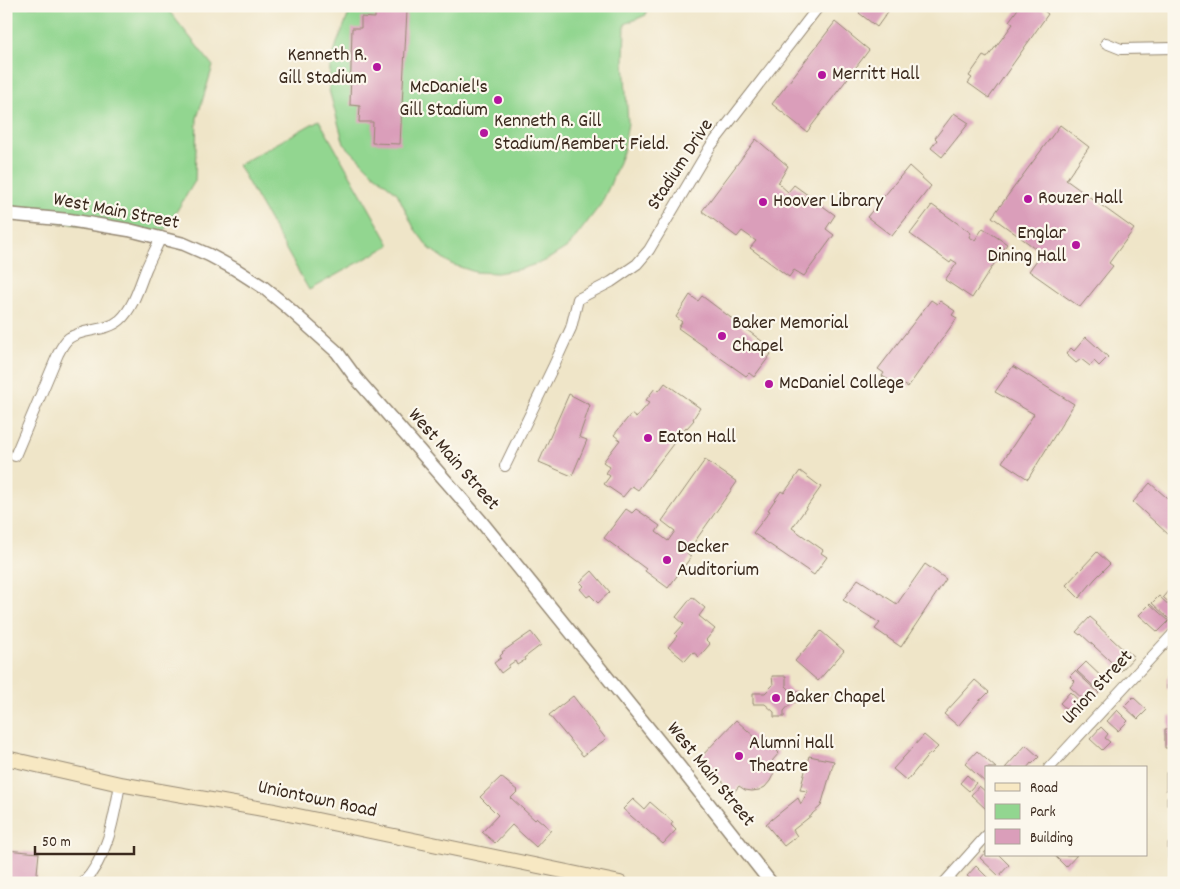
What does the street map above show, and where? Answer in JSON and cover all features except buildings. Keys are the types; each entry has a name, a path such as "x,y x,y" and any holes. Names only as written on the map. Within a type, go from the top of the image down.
{"main road":[{"name":"Uniontown Road","path":"6,758 120,784 274,811 620,883"}],"street":[{"name":"Stadium Drive","path":"505,466 571,328 578,300 611,282 637,264 649,250 710,147 819,6"},
{"path":"1106,42 1121,49 1174,48"},
{"name":"West Main Street","path":"6,214 69,220 130,230 184,244 210,254 236,269 286,306 337,352 356,378 480,520 657,738 771,883"},
{"path":"15,456 64,343 80,334 110,326 119,321 132,302 161,237"},
{"name":"Union Street","path":"1051,766 1174,633"},
{"path":"83,883 98,862 111,829 120,784"},
{"path":"944,883 985,837"}],"green space":[{"path":"6,6 165,6 213,66 197,118 195,181 161,237 6,214"},
{"name":"Kenneth R. Gill Stadium/Rembert Field.","path":"352,6 647,6 646,15 625,24 624,61 628,123 623,152 601,204 569,246 545,261 521,269 497,273 475,272 451,264 429,248 414,228 397,193 344,144 329,90 330,66"},
{"path":"319,120 390,245 309,290 238,165"}],"place":[{"name":"Kenneth R. Gill Stadium","path":"377,67"},
{"name":"Merritt Hall","path":"822,75"},
{"name":"McDaniel's Gill Stadium","path":"498,100"},
{"name":"Kenneth R. Gill Stadium/Rembert Field.","path":"484,133"},
{"name":"Rouzer Hall","path":"1028,199"},
{"name":"Hoover Library","path":"763,202"},
{"name":"Englar Dining Hall","path":"1076,245"},
{"name":"Baker Memorial Chapel","path":"722,336"},
{"name":"McDaniel College","path":"769,384"},
{"name":"Eaton Hall","path":"648,438"},
{"name":"Decker Auditorium","path":"667,560"},
{"name":"Baker Chapel","path":"776,698"},
{"name":"Alumni Hall Theatre","path":"739,756"}]}
